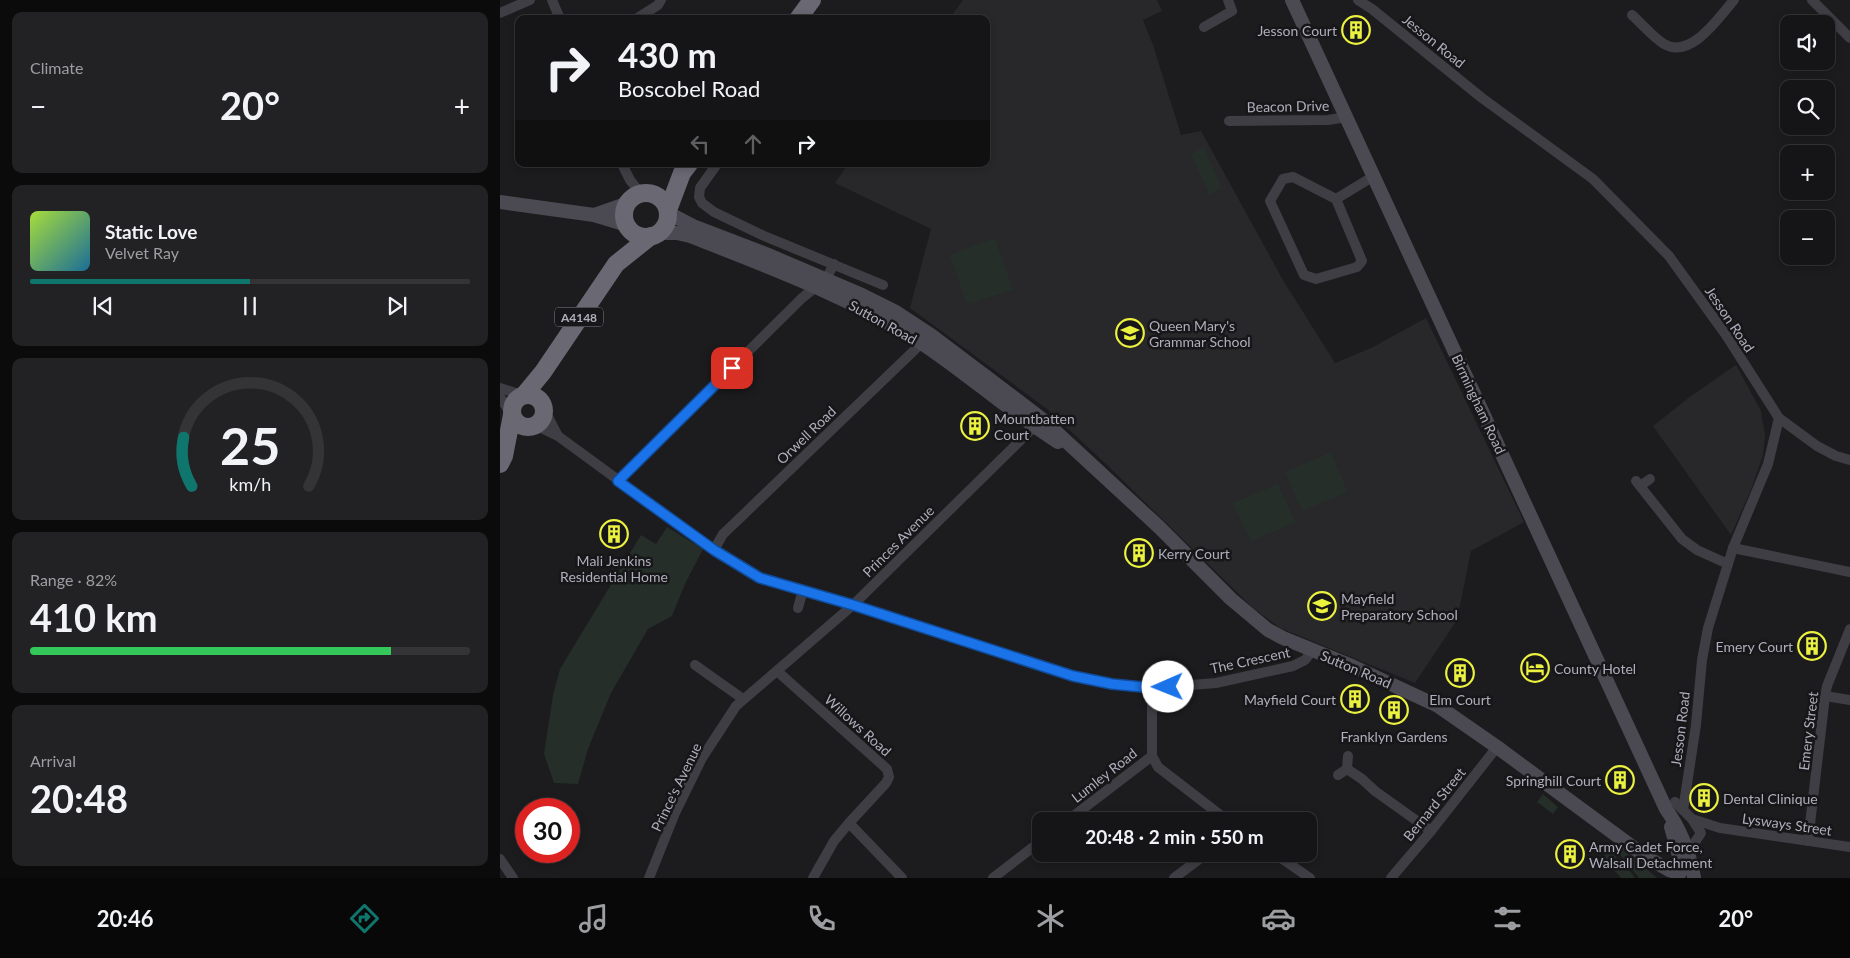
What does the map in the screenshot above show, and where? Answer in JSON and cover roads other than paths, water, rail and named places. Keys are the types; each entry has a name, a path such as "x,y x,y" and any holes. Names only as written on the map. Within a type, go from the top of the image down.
{"highway":[{"path":"801,15 812,0"},
{"name":"A4148","path":"543,372 616,264 627,226 624,214 634,194 686,168"},
{"name":"A4148","path":"616,264 665,227 668,211 686,168"},
{"path":"634,194 654,194 663,200 668,211"},
{"path":"627,226 637,235 655,235"},
{"path":"502,460 512,415 512,405 543,372"},
{"path":"502,460 542,419 543,372"},
{"path":"523,395 530,394 542,405"},
{"path":"512,415 520,426 534,426"}],"street":[{"path":"500,13 530,0"},
{"path":"552,0 558,15"},
{"path":"642,15 658,5 660,0"},
{"path":"1204,27 1232,10 1228,0"},
{"name":"Birmingham Road","path":"1292,0 1670,805 1690,856 1694,878"},
{"name":"Jesson Road","path":"1358,0 1372,9 1482,98 1593,179 1633,218 1669,256 1726,335 1779,418 1768,464 1732,548 1717,596 1704,652 1684,810"},
{"path":"1372,9 1378,0"},
{"path":"1632,15 1645,20 1664,44 1673,48 1684,47 1699,39 1734,0"},
{"path":"1812,0 1850,38"},
{"name":"Beacon Drive","path":"1229,121 1328,120 1347,117"},
{"path":"594,215 634,194 623,167"},
{"path":"716,167 700,188 699,197 702,203 714,212 883,284"},
{"path":"1336,199 1374,176"},
{"path":"1294,177 1336,199 1362,262 1357,267 1316,279 1311,278 1304,275 1270,201 1283,179 1294,177"},
{"path":"500,202 594,215 627,226"},
{"name":"Sutton Road","path":"668,211 693,226 821,283 851,303 926,339 1084,458 1255,620 1283,638 1352,666 1438,706 1646,857 1674,875"},
{"name":"Sutton Road","path":"655,235 677,233 690,236 821,283"},
{"path":"618,481 802,298 821,283 834,264"},
{"name":"Orwell Road","path":"714,550 723,534 926,339"},
{"path":"500,388 523,395"},
{"path":"500,397 512,415"},
{"name":"The Crescent","path":"542,405 558,436"},
{"path":"1779,418 1817,446 1836,456 1850,460"},
{"name":"Princes Avenue","path":"777,670 853,605 1038,423"},
{"name":"The Crescent","path":"534,426 558,436 714,550 760,578 853,605 1073,676 1112,684 1152,688 1216,683 1293,666 1305,660 1313,650"},
{"path":"1650,479 1638,483 1682,539 1697,550 1728,564"},
{"path":"1732,548 1850,572"},
{"path":"798,608 804,590"},
{"name":"Emery Street","path":"1808,841 1825,696 1827,686 1850,629"},
{"path":"695,665 743,699"},
{"name":"Prince's Avenue","path":"649,878 676,813 702,758 736,706 777,670"},
{"name":"Willows Road","path":"777,670 887,769 889,777 886,783 849,822 834,841 813,878"},
{"name":"Lumley Road","path":"1079,812 1152,756 1152,688"},
{"path":"1825,696 1850,700"},
{"name":"Bernard Street","path":"1391,878 1431,831 1497,747"},
{"path":"1152,756 1158,767 1216,812"},
{"path":"1347,769 1348,756"},
{"path":"1347,769 1431,831"},
{"path":"1338,775 1347,769"},
{"name":"Jesson Road","path":"1670,805 1687,785"},
{"name":"Birmingham Road","path":"1670,805 1679,856 1674,875"},
{"name":"Lysways Street","path":"1670,805 1684,810 1692,818 1701,833 1720,828"},
{"name":"Lysways Street","path":"1692,818 1720,828 1850,847"},
{"path":"849,822 902,878"},
{"path":"1690,856 1695,842 1701,833"},
{"path":"993,878 1032,848"},
{"path":"500,859 513,878"},
{"path":"1174,878 1195,862"},
{"path":"1287,862 1310,878"},
{"path":"1674,875 1687,872 1694,878"}],"place":[{"name":"Jesson Court","path":"1356,30"},
{"name":"Queen Mary's Grammar School","path":"1130,333"},
{"name":"Mountbatten Court","path":"975,426"},
{"name":"Mali Jenkins Residential Home","path":"614,534"},
{"name":"Kerry Court","path":"1139,553"},
{"name":"Mayfield Preparatory School","path":"1322,606"},
{"name":"Emery Court","path":"1812,646"},
{"name":"County Hotel","path":"1535,668"},
{"name":"Elm Court","path":"1460,673"},
{"name":"Mayfield Court","path":"1355,699"},
{"name":"Franklyn Gardens","path":"1394,710"},
{"name":"Springhill Court","path":"1620,780"},
{"name":"Dental Clinique","path":"1704,798"},
{"name":"Army Cadet Force, Walsall Detachment","path":"1570,854"}]}
